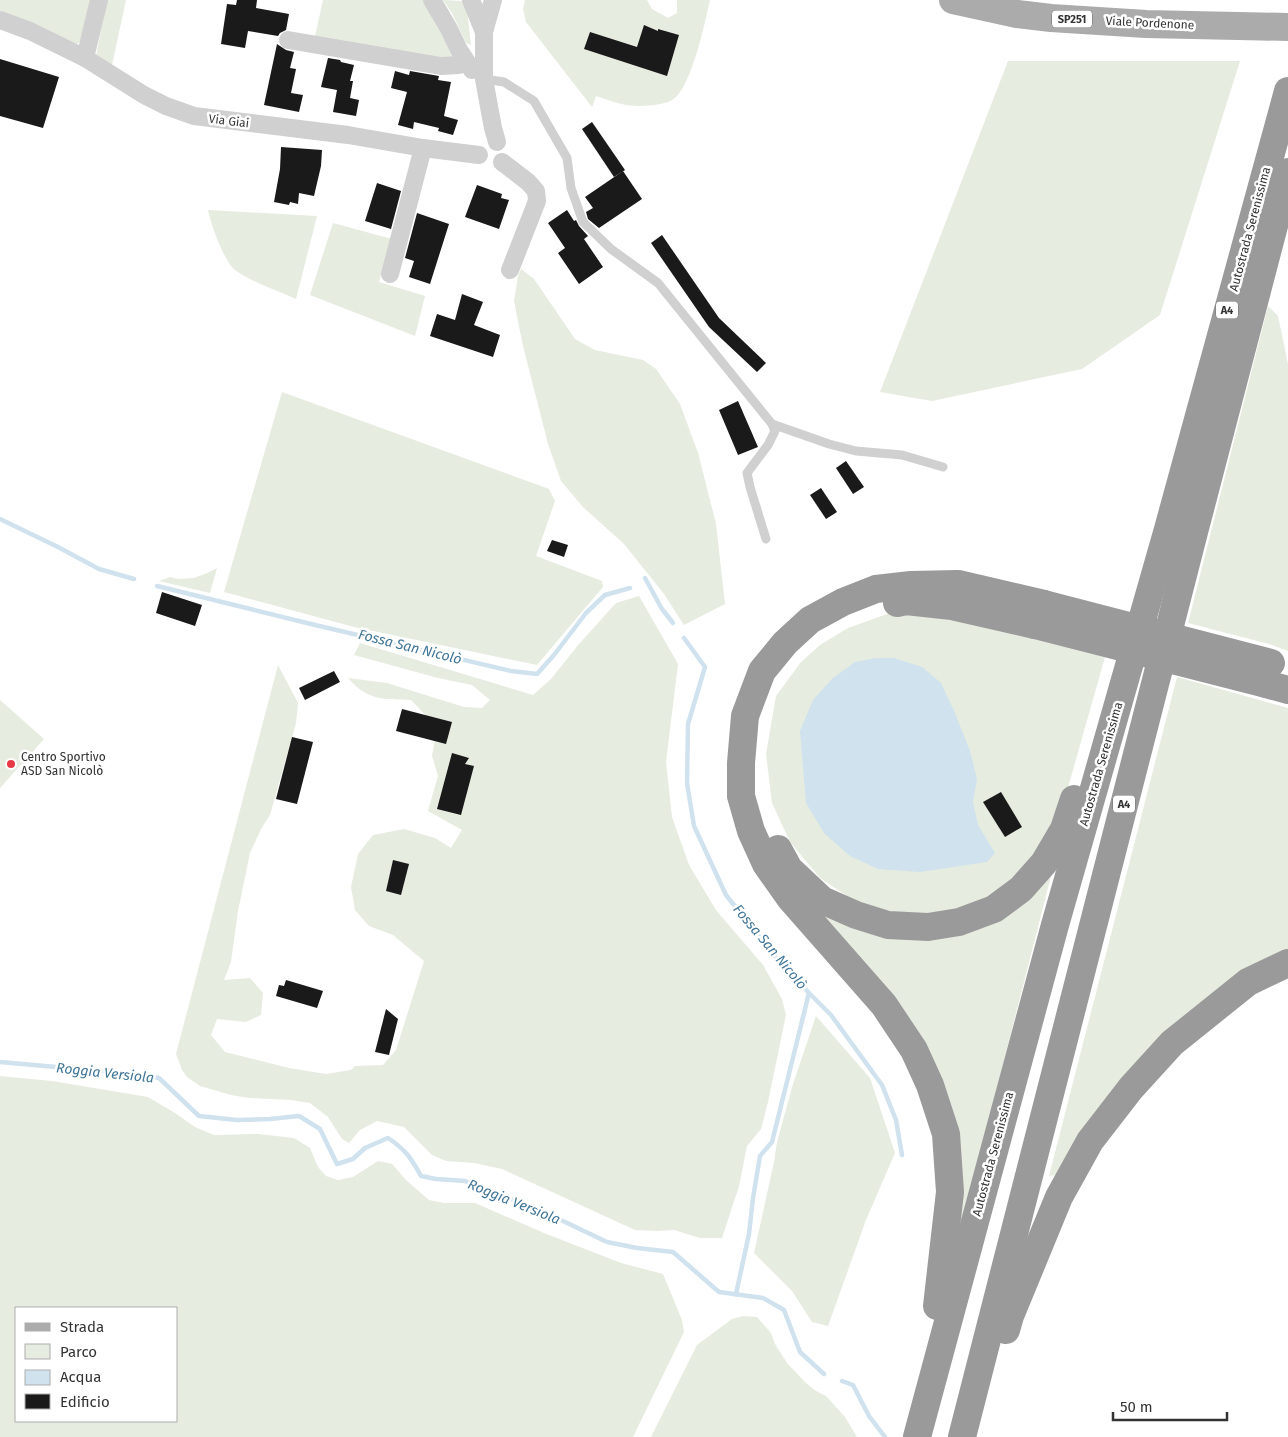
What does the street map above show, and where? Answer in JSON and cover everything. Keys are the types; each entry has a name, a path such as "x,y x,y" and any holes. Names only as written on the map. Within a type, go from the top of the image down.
{"highway":[{"name":"Autostrada Serenissima","path":"915,1437 1055,925 1168,529 1288,91"},
{"name":"Autostrada Serenissima","path":"962,1437 1288,172"},
{"path":"1040,615 906,601 842,618 814,637 797,653 784,670 764,707 754,740 755,785 770,835 790,869 822,900 856,915 888,925 928,927 959,922 994,910 1021,889 1044,864 1064,829 1098,723 1168,529"},
{"path":"915,1437 940,1287 950,1192 946,1134 930,1085 914,1050 884,1005 790,898 766,864 751,831 741,796 741,763 745,716 762,671 785,643 810,620 843,602 876,589 911,585 958,584 1040,615 1278,676"},
{"path":"976,1437 1010,1316 1059,1197 1090,1141 1131,1088 1172,1043 1248,982 1288,962"}],"main road":[{"name":"Viale Pordenone","path":"953,0 1017,14 1051,18 1194,26 1288,27"}],"street":[{"path":"85,58 99,0"},
{"path":"432,0 465,61 474,73 484,79"},
{"path":"471,0 484,32"},
{"path":"493,0 484,32 484,79 497,142"},
{"name":"Via Giai","path":"0,20 30,31 85,58 159,102 194,116 479,155"},
{"path":"288,40 441,66 459,64 465,61"},
{"path":"488,141 497,142 503,147 505,154 502,162 495,166 490,166 483,162 479,155 480,150 484,143 488,141"},
{"path":"390,274 423,148"},
{"path":"502,162 528,182 536,192 537,201 510,270"}],"lane":[{"path":"484,79 504,82 534,101 567,158 571,188 583,222 612,249 658,283 772,424 776,431 748,473 750,487 766,539"},
{"path":"772,424 829,444 856,451 902,455 942,467"}],"green space":[{"path":"0,0 91,0 82,40 76,45 0,12"},
{"path":"107,0 126,0 112,65 96,56"},
{"path":"323,0 423,0 446,42 453,60 367,45 314,41"},
{"path":"443,0 462,1 467,10 471,45 466,43 452,13"},
{"path":"525,0 647,0 652,9 668,18 677,13 677,0 710,0 701,39 691,70 679,94 668,102 636,106 596,96 592,107 526,22 523,9"},
{"path":"1008,61 1240,61 1160,315 1082,369 932,401 880,392"},
{"path":"208,210 317,216 296,299 256,282 235,270 222,251"},
{"path":"333,223 392,239 379,282 425,296 415,336 310,295"},
{"path":"521,269 534,279 575,339 595,350 643,360 656,369 680,404 698,453 716,524 725,604 684,625 664,594 624,544 583,507 561,481 548,444 523,346 514,301"},
{"path":"1268,306 1278,316 1288,364 1288,651 1269,644 1188,623"},
{"path":"282,392 549,489 555,501 536,556 602,581 603,587 537,665 354,627 224,592"},
{"path":"217,568 210,593 159,581 170,577 178,579 194,578"},
{"path":"639,596 678,664 666,762 672,817 689,865 716,910 763,965 782,999 786,1015 761,1129 747,1146 739,1186 722,1238 700,1238 674,1230 635,1230 502,1169 474,1163 446,1161 432,1155 404,1127 377,1121 360,1130 349,1143 342,1139 328,1117 310,1103 231,1095 200,1086 187,1077 176,1054 278,665 298,703 296,723 270,815 250,853 238,911 231,962 224,980 250,978 263,993 261,1015 246,1022 217,1019 211,1035 225,1052 289,1068 326,1074 351,1070 355,1066 383,1065 396,1050 424,961 393,935 369,926 355,910 351,887 358,854 373,835 404,829 435,838 451,848 462,830 428,811 438,776 432,756 437,727 411,700 384,699 369,695 355,686 348,678 387,683 464,707 482,708 490,700 472,685 438,678 354,655 360,643 533,695 551,679 616,603"},
{"path":"920,611 977,619 1105,657 1054,837 1032,867 993,897 959,911 908,915 859,904 820,878 790,842 772,803 766,754 776,696 801,662 820,645 848,628 887,614"},
{"path":"1177,677 1288,708 1288,957 1248,976 1065,1174 1049,1176"},
{"name":"Centro Sportivo ASD San Nicolò","path":"0,700 44,739 0,788"},
{"path":"1052,872 955,1253 959,1142 791,882 929,935"},
{"path":"816,1016 870,1078 895,1153 866,1220 828,1326 812,1322 792,1291 754,1253 777,1142 793,1084"},
{"path":"0,1076 52,1081 148,1097 195,1127 214,1135 258,1134 294,1138 310,1148 318,1167 326,1176 338,1180 353,1177 378,1161 392,1164 406,1180 429,1200 444,1203 475,1203 544,1233 621,1263 663,1274 682,1320 684,1332 633,1437 0,1437"},
{"path":"743,1316 757,1317 771,1333 775,1344 787,1363 806,1383 826,1396 845,1417 857,1437 651,1437 697,1345 732,1319"}],"water":[{"path":"876,658 894,658 922,667 941,683 970,751 977,779 973,802 978,825 995,853 987,862 920,872 878,869 850,856 824,833 806,803 800,731 813,700 833,678 855,662"}],"building":[{"path":"237,0 257,0 256,8 289,14 286,30 278,36 248,31 245,48 221,44 227,4 236,5"},
{"path":"644,25 658,31 658,29 679,35 667,76 584,49 590,32 637,47"},
{"path":"277,44 286,50 294,52 290,68 296,69 291,93 303,95 299,112 264,105"},
{"path":"328,58 354,65 350,81 353,81 350,98 359,100 356,116 333,112 337,90 321,87"},
{"path":"0,59 59,77 43,128 0,116"},
{"path":"395,71 409,75 410,71 439,76 438,80 451,82 444,116 458,120 453,135 438,131 439,128 414,122 413,129 398,125 407,92 391,88"},
{"path":"592,122 625,170 614,177 582,129"},
{"path":"281,147 322,150 321,166 314,196 299,193 298,204 290,202 289,205 274,202 280,169"},
{"path":"623,171 642,199 599,228 588,219 586,212 593,208 585,197"},
{"path":"377,183 401,191 391,229 365,221"},
{"path":"477,185 502,194 501,198 509,200 499,229 465,217"},
{"path":"567,210 588,236 584,239 603,267 579,284 558,253 565,248 548,223"},
{"path":"417,213 449,224 430,284 409,277 414,261 405,258"},
{"path":"662,235 719,318 766,363 757,372 709,327 651,243"},
{"path":"462,294 483,302 474,325 500,335 493,357 430,336 437,314 455,320"},
{"path":"738,401 758,447 738,455 719,410"},
{"path":"846,461 864,487 853,494 836,468"},
{"path":"821,488 837,512 826,519 810,495"},
{"path":"552,540 568,545 564,557 547,551"},
{"path":"162,592 202,605 195,626 156,613"},
{"path":"334,671 340,682 305,700 299,688"},
{"path":"402,709 452,722 446,744 396,731"},
{"path":"292,737 313,742 297,804 276,799"},
{"path":"452,753 469,758 465,764 474,766 461,815 437,809"},
{"path":"1001,792 1022,827 1005,837 983,802"},
{"path":"393,860 409,864 401,895 386,891"},
{"path":"286,980 323,991 317,1008 276,996 279,985 284,986"},
{"path":"386,1009 398,1019 389,1055 375,1052"}],"waterway":[{"name":"Fossa San Nicolò","path":"0,519 99,569 134,579"},
{"name":"Fossa San Nicolò","path":"645,578 662,609 673,623"},
{"name":"Fossa San Nicolò","path":"157,586 511,671 537,674 586,613 605,595 630,588"},
{"name":"Fossa San Nicolò","path":"684,638 705,667 688,724 687,783 694,826 726,895 773,954 809,993 772,1142 760,1156 749,1234 736,1294"},
{"path":"809,993 831,1015 882,1085 896,1120 902,1155"},
{"name":"Roggia Versiola","path":"0,1062 159,1078 199,1116 237,1120 299,1116 320,1129 337,1164 353,1159 365,1148 388,1138 408,1155 421,1176 465,1181 542,1211 607,1242 673,1252 719,1292 763,1298 784,1310 800,1352 824,1374"},
{"name":"Roggia Versiola","path":"842,1381 853,1385 869,1416 885,1437"}],"place":[{"name":"Centro Sportivo ASD San Nicolò","path":"11,764"}]}
